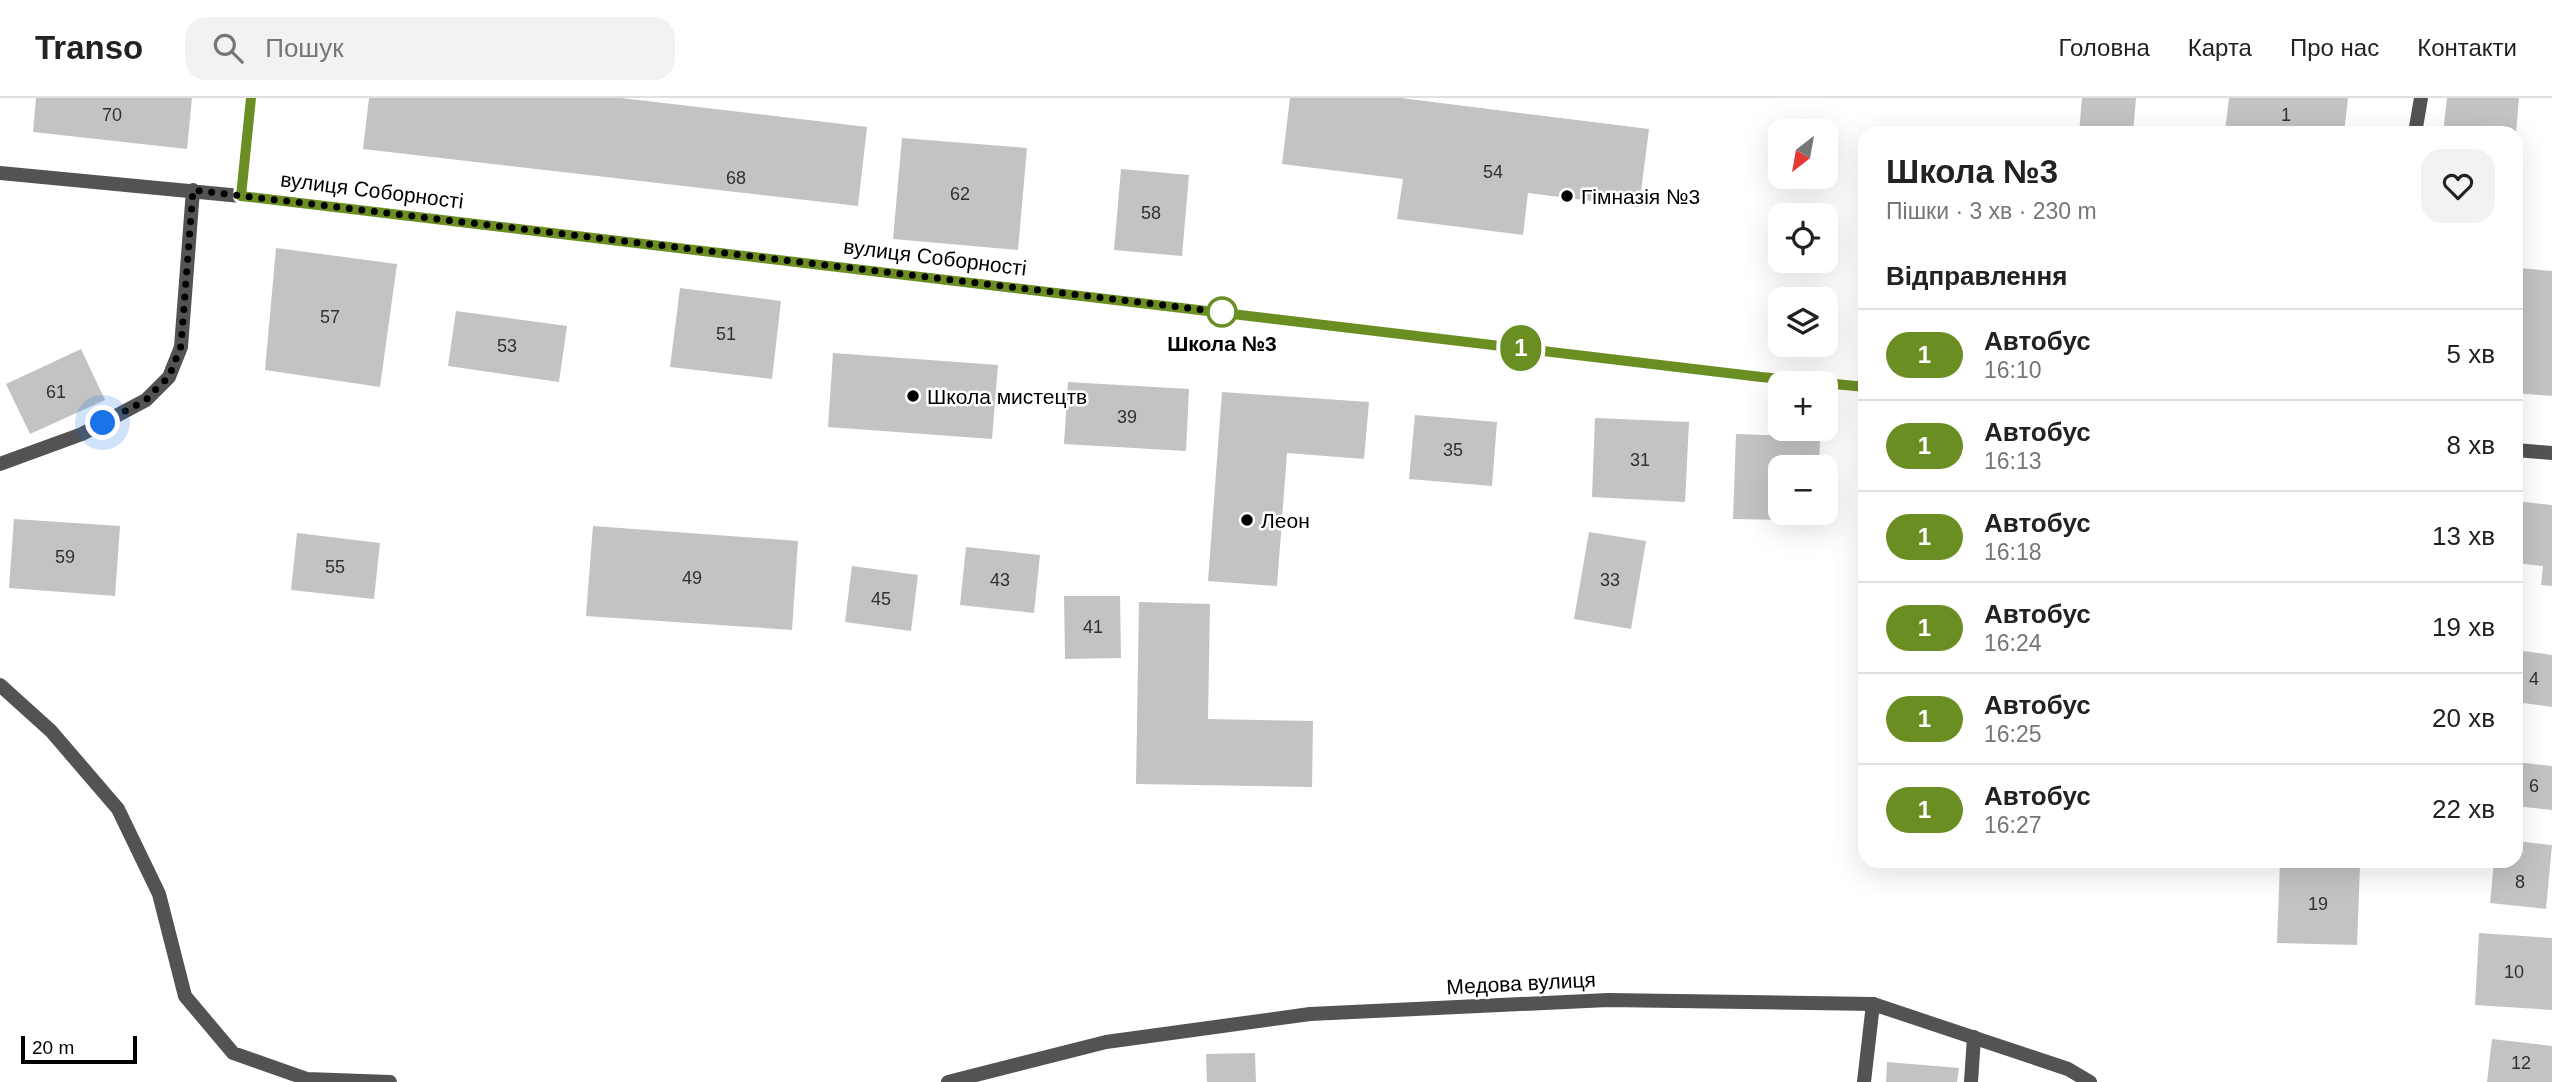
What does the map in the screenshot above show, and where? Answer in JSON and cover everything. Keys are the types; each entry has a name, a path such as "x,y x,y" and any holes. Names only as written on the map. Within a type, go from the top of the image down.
{"street":[{"path":"241,196 251,98"},
{"path":"2416,126 2421,98"},
{"name":"вулиця Соборності","path":"0,173 193,190 1761,377 1858,386"},
{"path":"0,464 82,434 146,400 169,377 181,346 193,190"},
{"path":"2523,451 2552,453"},
{"path":"0,685 51,731 118,809 159,894 185,996 233,1053 307,1079 390,1082"},
{"name":"Медова вулиця","path":"948,1082 1106,1042 1310,1014 1608,1000 1873,1004 2068,1069 2090,1082"},
{"path":"1864,1082 1873,1004"},
{"path":"1971,1082 1974,1037"}],"building":[{"path":"36,98 192,98 187,149 33,132"},
{"path":"369,98 621,98 867,127 858,206 363,149"},
{"path":"1290,98 1401,98 1649,129 1639,207 1528,193 1523,235 1397,219 1403,179 1282,164"},
{"path":"2082,98 2136,98 2134,126 2080,126"},
{"path":"2229,98 2348,98 2345,126 2226,126"},
{"path":"2447,98 2519,98 2517,126 2444,126"},
{"path":"902,138 1027,148 1018,250 893,239"},
{"path":"1121,169 1189,175 1182,256 1114,250"},
{"path":"276,248 397,264 380,387 265,370"},
{"path":"2523,268 2552,271 2552,396 2523,394"},
{"path":"680,288 781,301 772,379 670,367"},
{"path":"456,311 567,326 559,382 448,366"},
{"path":"81,349 105,400 30,434 6,384"},
{"name":"Школа мистецтв","path":"833,353 998,365 992,439 828,427"},
{"path":"1068,382 1189,389 1186,451 1064,444"},
{"name":"Леон","path":"1222,392 1369,402 1364,459 1287,453 1277,586 1208,581"},
{"path":"1415,415 1497,422 1492,486 1409,479"},
{"path":"1595,418 1689,422 1685,502 1592,497"},
{"path":"1736,434 1768,435 1768,441 1820,441 1819,455 1768,455 1768,520 1733,519"},
{"path":"2523,502 2552,505 2552,586 2541,585 2543,566 2523,564"},
{"path":"14,519 120,526 115,596 9,588"},
{"path":"593,526 798,541 792,630 586,616"},
{"path":"1589,532 1646,541 1631,629 1574,619"},
{"path":"297,533 380,543 374,599 291,590"},
{"path":"966,547 1040,555 1034,613 960,605"},
{"path":"852,566 918,575 911,631 845,622"},
{"path":"1064,596 1120,596 1121,658 1065,659"},
{"path":"1139,602 1210,604 1208,719 1313,721 1312,787 1136,784"},
{"path":"2523,651 2552,655 2552,707 2523,703"},
{"path":"2523,763 2552,766 2552,810 2523,807"},
{"path":"2523,842 2552,845 2546,909 2490,903 2493,868 2523,868"},
{"path":"2280,868 2360,868 2357,945 2277,943"},
{"path":"2479,933 2552,938 2552,1010 2475,1005"},
{"path":"2492,1039 2552,1046 2552,1082 2487,1082"},
{"path":"1255,1053 1256,1082 1207,1082 1206,1054"},
{"path":"1887,1062 1959,1068 1957,1082 1886,1082"}],"bus line":[{"name":"1","path":"251,98 241,196 1761,377 1858,386"}],"place":[{"name":"Гімназія №3","path":"1567,196"},
{"name":"Школа №3","path":"1222,312"},
{"name":"Школа мистецтв","path":"913,396"},
{"name":"Леон","path":"1247,520"}],"route":[{"path":"103,423 146,400 169,377 181,346 193,190 1222,312"}]}
